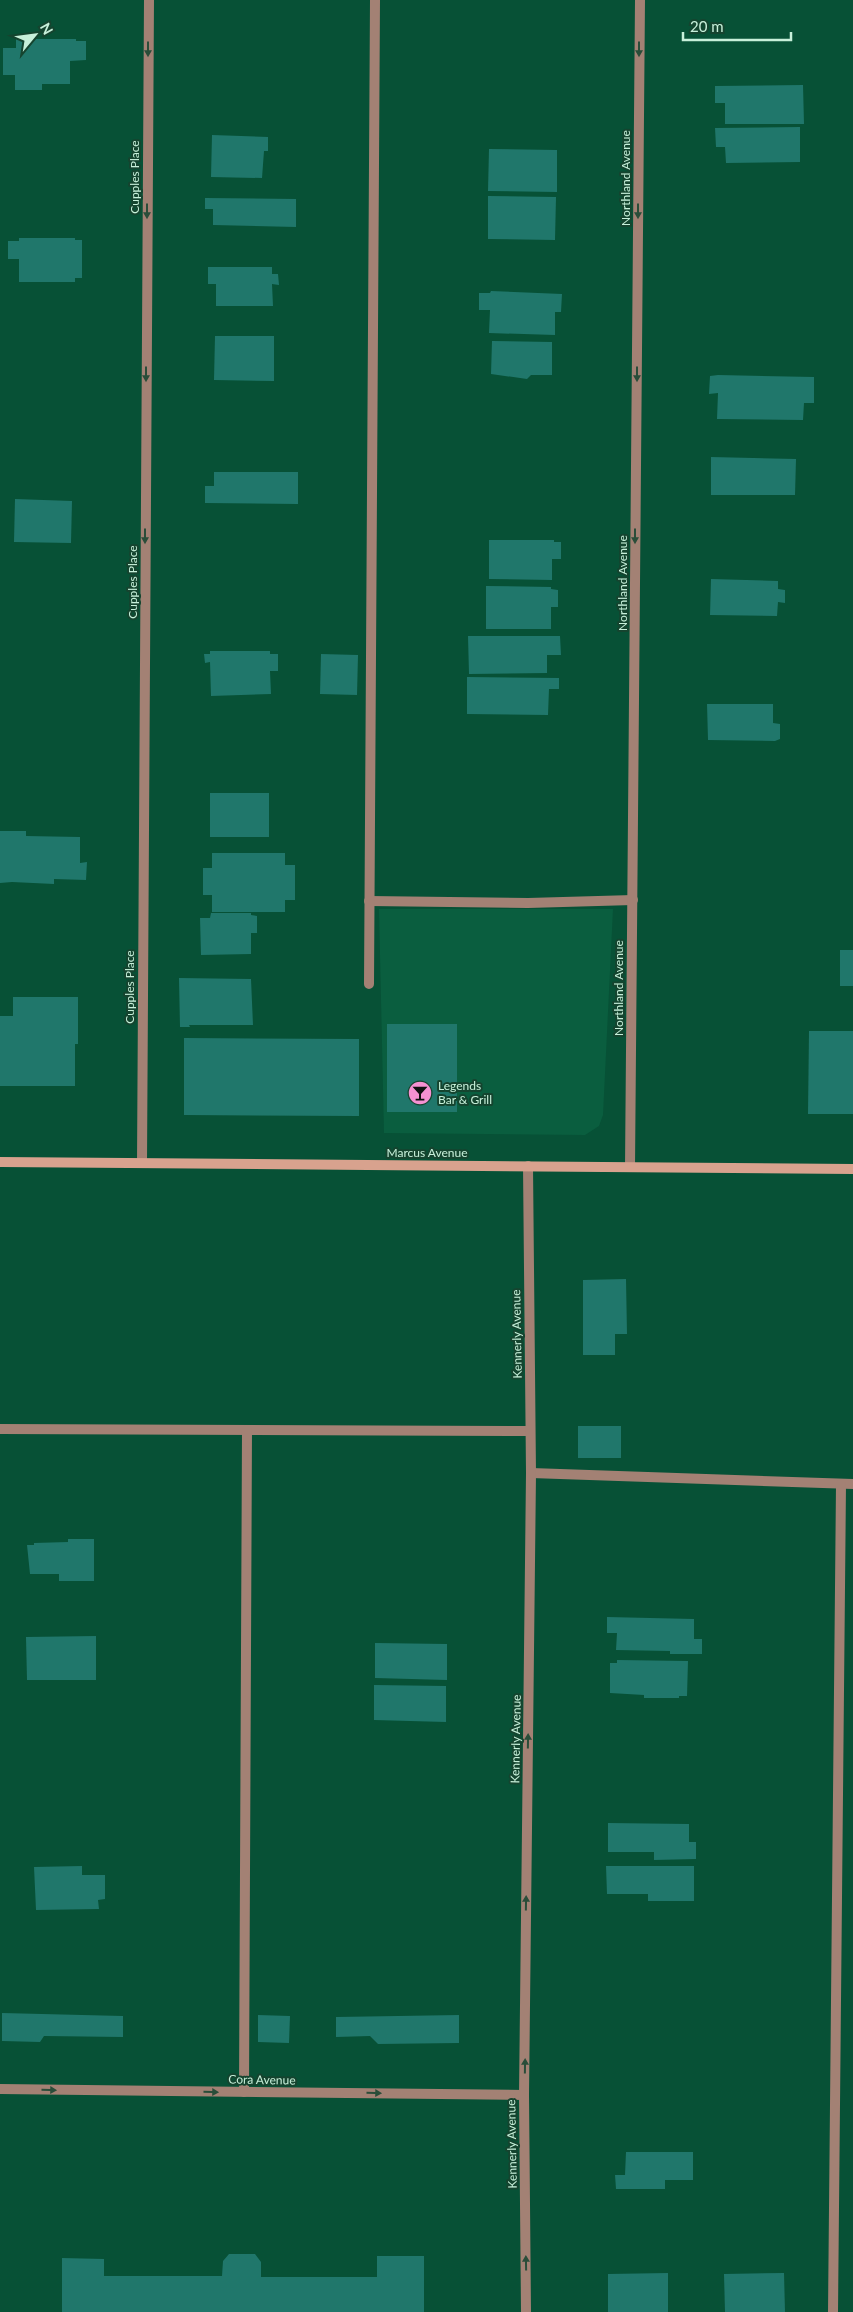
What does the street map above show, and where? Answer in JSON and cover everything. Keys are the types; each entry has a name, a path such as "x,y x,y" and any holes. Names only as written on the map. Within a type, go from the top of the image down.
{"street":[{"name":"Cupples Place","path":"142,1163 148,0"},
{"path":"368,984 375,0"},
{"name":"Northland Avenue","path":"630,1167 640,0"},
{"path":"369,901 528,904 633,900"},
{"name":"Marcus Avenue","path":"0,1162 853,1168"},
{"name":"Kennerly Avenue","path":"526,2312 524,2095 531,1473 528,1166"},
{"path":"0,1429 530,1431"},
{"path":"244,2092 247,1430"},
{"path":"531,1473 853,1484"},
{"path":"833,2312 841,1484"},
{"name":"Cora Avenue","path":"0,2090 524,2095"}],"shaded area":[{"path":"379,909 613,909 603,1115 599,1126 585,1135 384,1133"}],"building":[{"path":"16,39 76,39 76,41 86,41 86,60 70,61 70,84 42,84 42,90 15,90 15,75 3,75 3,48 16,48"},
{"path":"803,85 804,124 725,124 725,103 715,103 715,86"},
{"path":"800,127 800,162 726,163 725,147 716,147 715,128"},
{"path":"212,135 268,137 268,151 264,151 262,178 211,177"},
{"path":"489,149 557,150 557,192 488,191"},
{"path":"488,196 556,197 555,240 488,239"},
{"path":"205,198 296,199 296,227 213,225 213,209 205,209"},
{"path":"19,238 75,238 75,240 82,240 82,278 75,278 75,282 19,282 19,259 8,259 8,241 19,241"},
{"path":"208,267 272,267 272,274 278,274 279,285 272,284 273,306 216,306 216,284 208,284"},
{"path":"491,291 562,294 561,312 555,312 555,335 489,333 490,310 479,310 479,293 490,293"},
{"path":"215,336 274,336 274,381 214,380"},
{"path":"492,341 552,342 552,375 531,375 527,379 491,374"},
{"path":"710,376 814,377 814,403 804,403 803,420 717,419 718,393 709,394"},
{"path":"711,457 796,459 795,495 711,495"},
{"path":"214,472 298,472 298,504 205,503 205,486 214,486"},
{"path":"15,499 72,501 71,543 14,542"},
{"path":"489,540 554,540 554,542 561,542 561,559 552,559 552,580 489,579"},
{"path":"711,579 778,581 778,589 785,590 785,603 778,602 777,616 710,615"},
{"path":"486,586 551,587 551,589 558,590 558,607 551,607 551,629 486,629"},
{"path":"468,636 560,636 561,655 547,655 547,673 469,674"},
{"path":"210,651 270,651 270,654 278,654 278,671 270,671 271,694 211,696 210,662 205,663 204,654 210,654"},
{"path":"321,654 358,655 357,695 320,694"},
{"path":"467,677 559,678 559,689 549,689 548,715 467,714"},
{"path":"707,704 773,704 773,723 780,724 780,739 775,741 708,740"},
{"path":"210,793 269,793 269,837 210,837"},
{"path":"0,831 26,831 26,836 80,837 80,863 87,862 86,880 54,879 54,884 0,883"},
{"path":"212,853 285,853 285,865 295,865 295,900 285,900 285,912 212,912 212,895 203,895 203,868 212,868"},
{"path":"211,913 251,913 251,915 257,916 257,933 251,933 251,954 201,955 200,918 210,918"},
{"path":"840,950 853,950 853,986 840,986"},
{"path":"179,978 251,979 253,1025 189,1025 190,1027 180,1027"},
{"path":"13,997 78,997 78,1044 75,1044 75,1086 0,1086 0,1016 13,1016"},
{"path":"387,1024 457,1024 457,1112 387,1112"},
{"path":"809,1031 853,1031 853,1114 808,1114"},
{"path":"184,1038 359,1039 359,1116 184,1115"},
{"path":"626,1279 627,1334 615,1334 615,1355 583,1355 583,1280"},
{"path":"578,1426 621,1426 621,1458 578,1458"},
{"path":"68,1539 94,1539 94,1581 59,1581 59,1574 30,1574 27,1545 68,1542"},
{"path":"607,1617 694,1619 694,1639 702,1639 702,1654 670,1654 670,1651 616,1650 617,1633 607,1633"},
{"path":"96,1636 96,1680 27,1680 26,1637"},
{"path":"375,1643 447,1644 447,1680 375,1678"},
{"path":"617,1660 688,1661 687,1696 679,1696 679,1698 644,1698 644,1695 610,1693 610,1663 617,1663"},
{"path":"374,1685 446,1686 446,1722 374,1720"},
{"path":"608,1823 689,1824 689,1842 696,1842 696,1859 654,1860 654,1852 608,1852"},
{"path":"82,1866 82,1875 105,1875 105,1899 98,1900 99,1909 36,1910 34,1867"},
{"path":"606,1866 694,1866 694,1901 648,1901 648,1894 607,1894"},
{"path":"2,2013 123,2016 123,2037 44,2036 40,2042 2,2041"},
{"path":"258,2015 290,2016 289,2043 258,2042"},
{"path":"459,2015 459,2043 378,2044 370,2036 336,2037 336,2017"},
{"path":"626,2152 693,2152 693,2180 665,2180 665,2189 616,2189 615,2175 625,2175"},
{"path":"229,2254 255,2254 261,2262 261,2277 377,2277 377,2256 424,2256 424,2312 62,2312 62,2258 104,2259 104,2276 222,2276 223,2261"},
{"path":"668,2273 668,2312 608,2312 608,2274"},
{"path":"784,2273 785,2312 725,2312 724,2274"}],"place":[{"name":"Legends Bar & Grill","path":"420,1093"}]}
